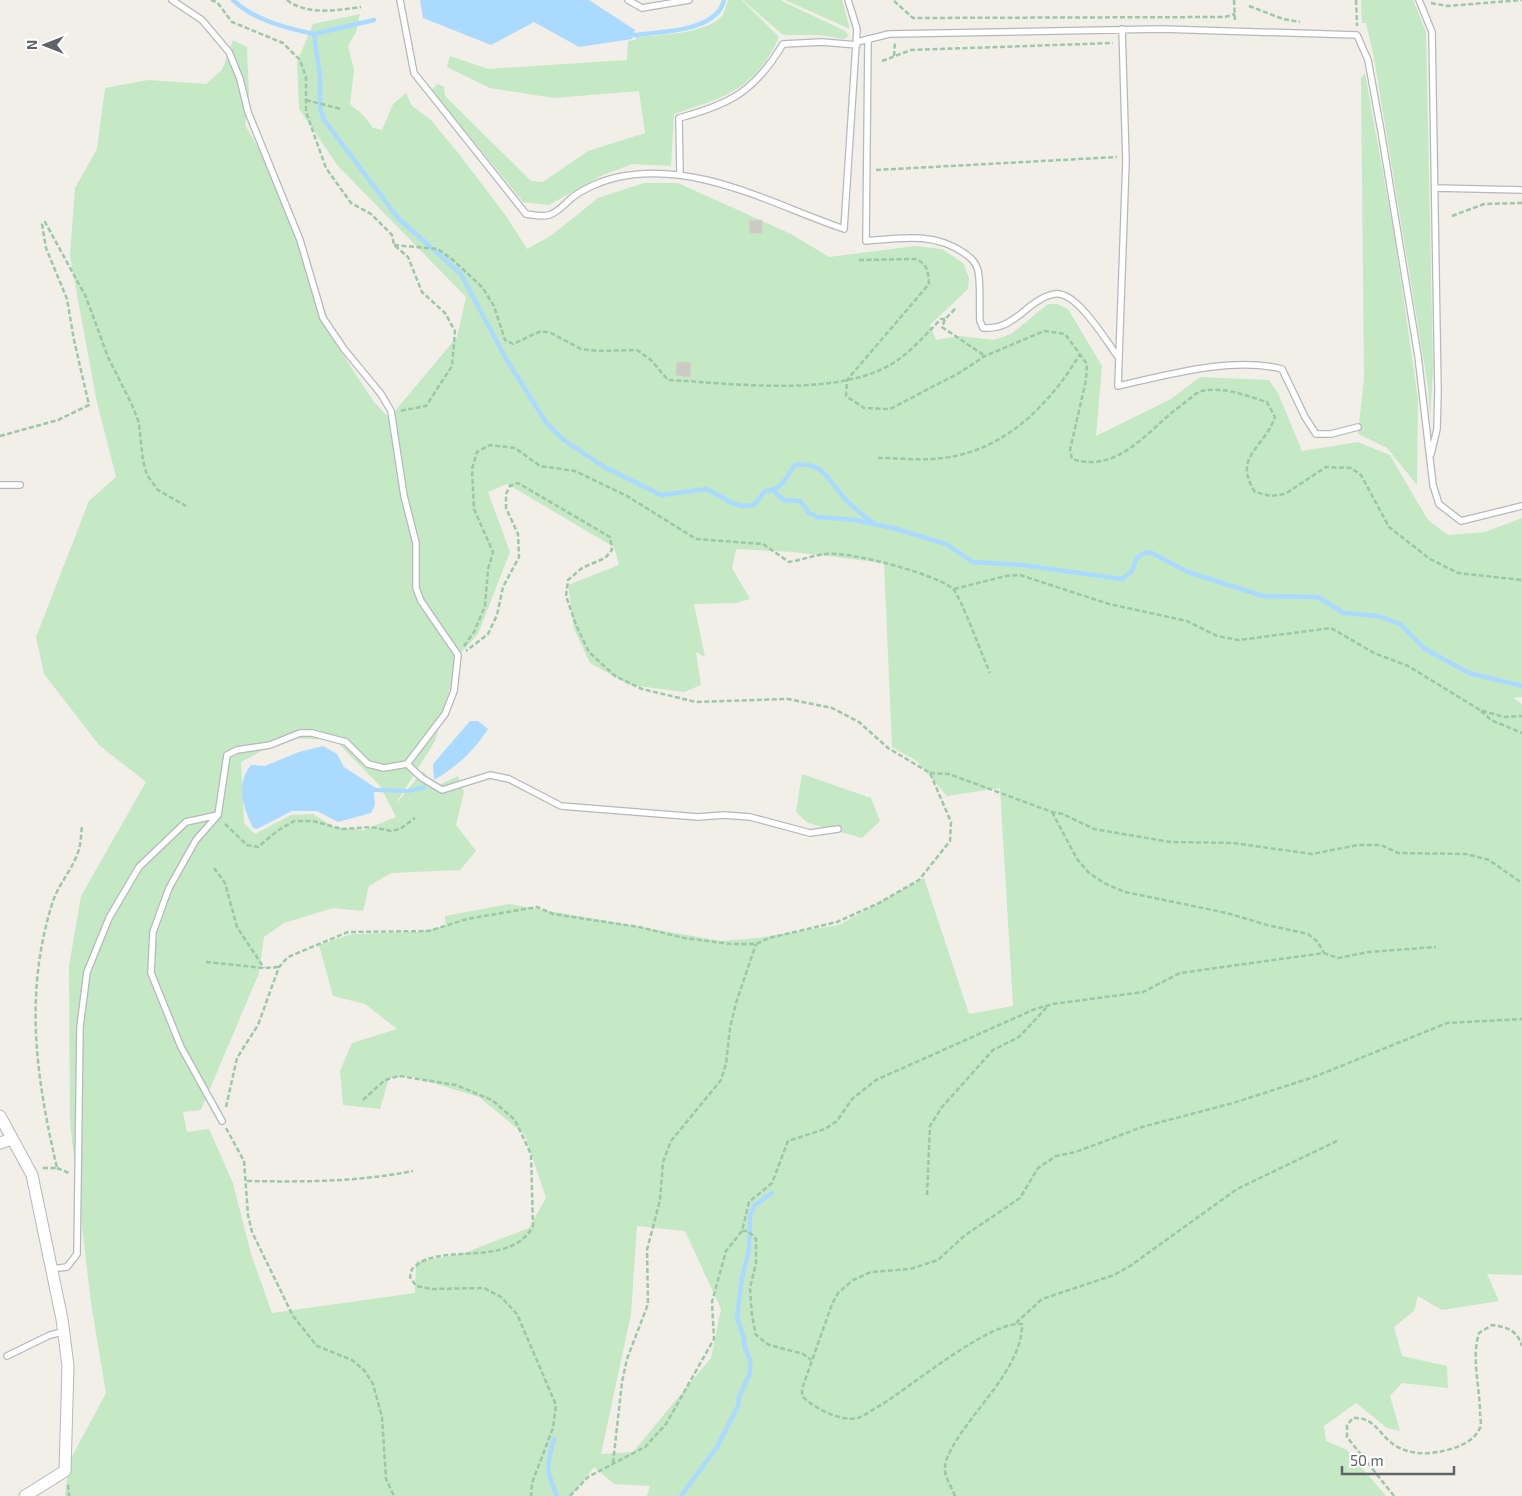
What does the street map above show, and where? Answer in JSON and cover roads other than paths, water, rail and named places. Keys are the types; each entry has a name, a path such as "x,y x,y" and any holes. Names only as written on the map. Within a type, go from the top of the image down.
{"street":[{"path":"0,1116 32,1175 68,1366 65,1471 25,1496"},
{"path":"0,1143 12,1139"}],"lane":[{"path":"172,0 202,20 229,52 240,79 248,112 300,240 323,318 344,349 381,394 390,411 404,496 416,543 416,588 421,601 458,655 454,691 445,714 407,764 384,768 368,764 346,742 312,733 300,733 270,745 237,750 226,755 218,815 196,840 169,888 153,932 151,973 181,1047 222,1121"},
{"path":"400,0 414,72 526,214 547,216 575,196 612,178 645,172 680,175 769,199 805,216 844,229 857,44 857,29 848,0"},
{"path":"628,0 642,8 690,0"},
{"path":"1419,0 1432,32 1438,392 1436,429 1430,458"},
{"path":"680,175 680,118 719,107 744,92 768,70 783,44 822,42 857,44 889,34 1122,30 1357,35 1368,60 1381,131 1418,356 1433,485 1439,504 1461,521 1522,506"},
{"path":"1122,30 1126,157 1118,386 1194,369 1266,365 1282,369 1305,417 1316,434 1331,434 1358,427"},
{"path":"868,39 866,241 912,237 936,240 957,248 973,260 978,271 980,321 983,328 996,329 1033,304 1054,294 1068,295 1079,306 1119,358"},
{"path":"1435,188 1522,190"},
{"path":"0,485 20,485"},
{"path":"407,764 422,778 442,790 490,775 509,779 562,806 698,817 724,815 750,817 810,833 838,830"},
{"path":"51,1269 66,1267 77,1254 80,1027 87,972 109,918 139,867 186,822 218,815"},
{"path":"7,1356 50,1335 63,1332"}],"water":[{"path":"420,0 589,0 635,30 632,39 579,47 534,22 491,45 423,18"},
{"path":"470,721 478,721 488,729 464,758 434,780 433,764"},
{"path":"323,746 337,754 344,767 376,788 407,789 425,785 427,789 408,793 374,792 375,805 371,813 338,822 317,811 292,811 257,829 253,828 242,796 243,780 251,765 265,766 299,752"}],"waterway":[{"path":"233,0 260,18 314,34 320,77 320,108 324,120 398,218 461,274 505,357 547,424 564,440 604,467 661,495 707,489 732,503 742,506 754,505 765,491 780,486 795,465 804,464 812,466 824,473 846,501 873,523"},
{"path":"633,35 672,31 699,24 711,19 719,11 724,0"},
{"path":"314,34 374,20"},
{"path":"772,490 784,500 800,501 809,513 817,517 855,520 893,528 946,544 973,562 1022,565 1122,579 1132,571 1136,559 1142,554 1150,552 1188,572 1263,596 1318,597 1344,613 1378,616 1400,624 1425,649 1469,673 1522,686"},
{"path":"681,1496 717,1447 738,1406 739,1397 750,1373 750,1360 737,1317 742,1278 749,1250 750,1215 755,1205 772,1193"},
{"path":"554,1439 548,1468 557,1496"}]}
